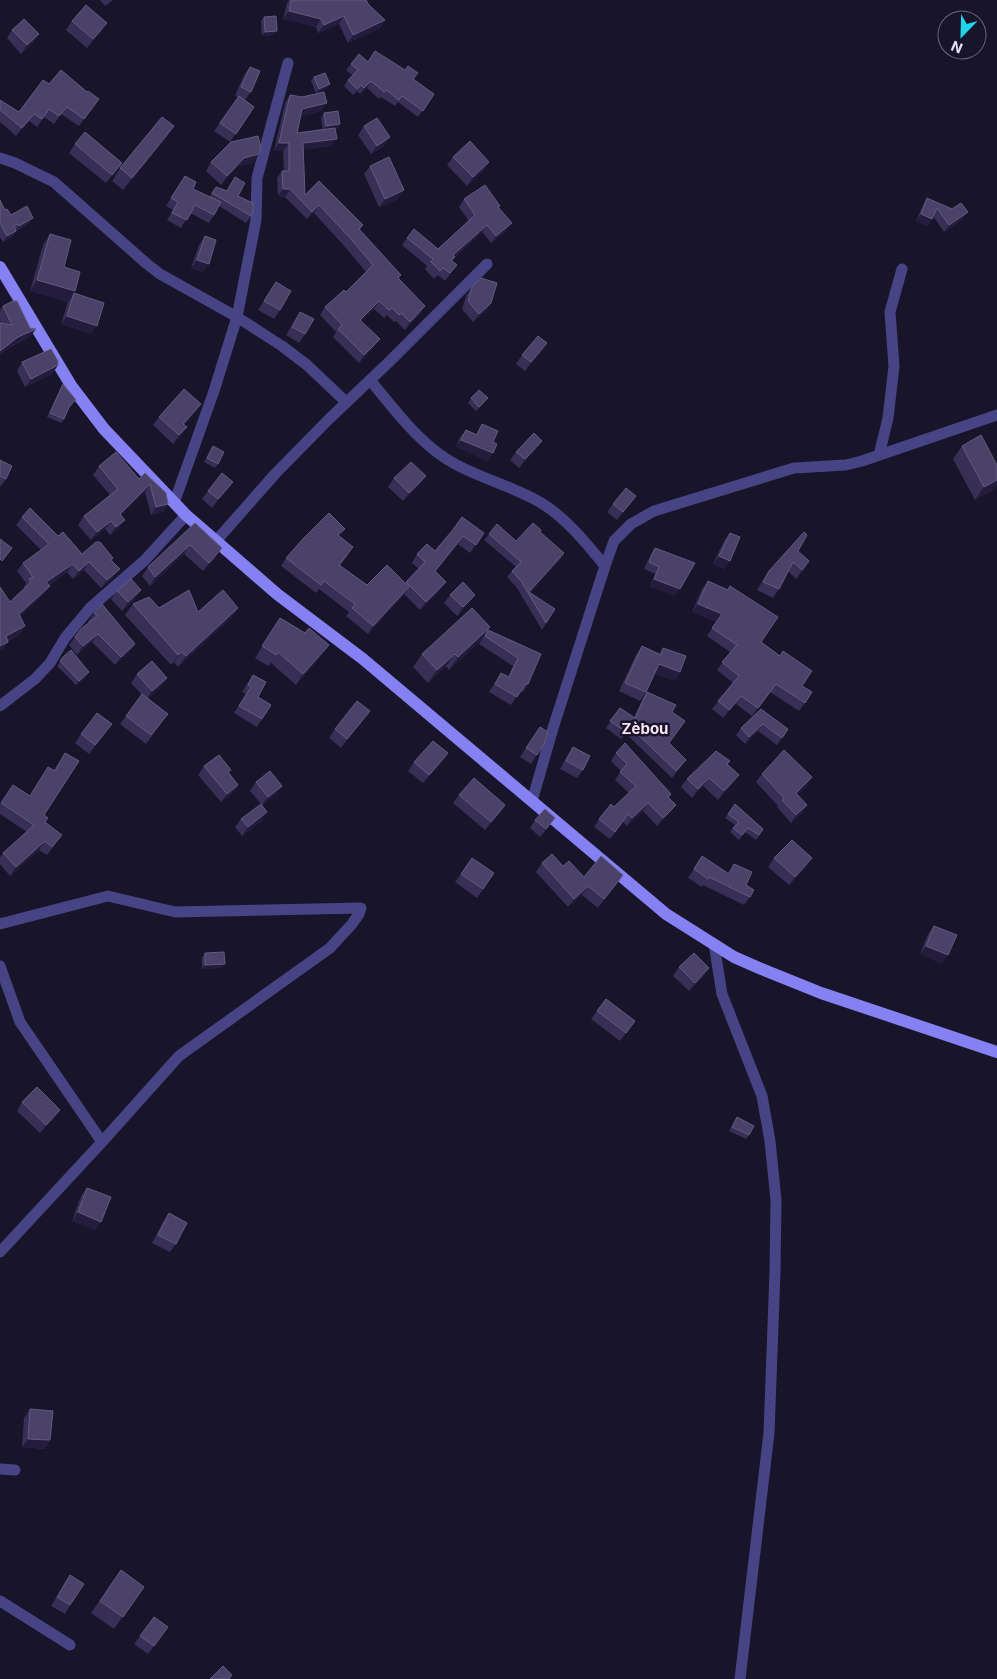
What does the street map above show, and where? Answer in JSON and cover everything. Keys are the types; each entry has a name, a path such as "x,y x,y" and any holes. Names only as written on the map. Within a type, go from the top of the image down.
{"street":[{"path":"174,503 214,391 237,317 256,220 257,178 288,63"},
{"path":"0,158 15,163 54,182 153,269 237,317 282,346 307,365 346,402"},
{"path":"216,541 275,474 487,264"},
{"path":"0,267 72,387 104,429 186,515 277,594 363,658 666,914 734,957 821,993 997,1052"},
{"path":"879,456 888,418 894,366 890,312 902,269"},
{"path":"370,380 403,420 434,450 452,462 542,503 565,522 605,566"},
{"path":"532,801 605,566 614,541 631,524 654,511 794,468 846,465 879,456 997,415"},
{"path":"0,706 35,680 50,663 66,638 90,608 145,560 186,515"},
{"path":"0,924 108,896 175,912 361,908 352,924 330,948 179,1056 0,1252"},
{"path":"714,944 722,994 762,1096 770,1141 776,1200 769,1433 740,1679"},
{"path":"0,966 20,1022 102,1142"},
{"path":"0,1469 15,1470"},
{"path":"0,1601 70,1645"}],"building":[{"path":"291,0 366,0 385,20 353,35 344,16 324,25 321,19 289,11"},
{"path":"86,5 107,23 93,39 72,21"},
{"path":"276,16 277,31 265,32 264,17"},
{"path":"24,19 39,34 27,45 12,30"},
{"path":"375,51 405,70 408,66 418,73 413,79 434,94 423,111 402,96 399,100 386,90 384,92 371,81 364,88 361,85 357,89 348,80 358,70 351,64 359,54 368,62"},
{"path":"250,67 260,71 251,92 241,87"},
{"path":"61,70 87,92 99,99 84,119 67,107 59,116 49,109 42,119 34,114 22,128 0,110 0,100 19,112 43,80 49,84"},
{"path":"325,73 330,84 319,89 314,77"},
{"path":"324,92 327,103 302,109 297,133 335,128 337,139 303,143 305,195 319,181 363,225 359,229 401,275 398,278 425,306 410,322 401,313 399,315 392,308 389,310 379,301 360,320 380,339 364,355 338,329 342,325 325,307 344,290 346,292 373,265 319,205 312,212 290,189 283,189 282,171 289,171 289,143 279,143 290,95 302,97"},
{"path":"239,96 254,107 236,134 220,123"},
{"path":"338,111 340,124 326,126 324,113"},
{"path":"162,117 174,126 132,178 120,168"},
{"path":"377,118 390,137 377,146 364,126"},
{"path":"85,132 122,163 112,175 75,144"},
{"path":"258,136 261,148 259,154 244,158 227,176 211,162 231,142"},
{"path":"470,141 489,162 473,177 453,157"},
{"path":"389,157 404,190 385,199 370,166"},
{"path":"185,176 196,182 193,189 221,202 214,215 195,205 187,220 172,213 178,202 171,198"},
{"path":"235,177 245,183 238,196 253,203 251,216 212,193 216,187 227,191"},
{"path":"485,185 500,206 498,207 512,223 496,236 487,225 453,255 455,257 451,260 457,265 450,273 443,268 440,271 431,262 433,259 407,238 414,229 438,249 475,215 464,199"},
{"path":"927,198 952,209 961,203 968,212 949,225 937,208 932,219 921,214"},
{"path":"0,200 5,210 7,209 11,215 27,206 33,218 19,226 18,224 14,226 16,231 7,236 0,223"},
{"path":"50,234 71,240 64,267 80,272 75,291 37,280"},
{"path":"205,236 216,240 209,264 197,260"},
{"path":"481,278 497,283 491,303 479,314 468,301 472,287"},
{"path":"276,282 291,291 280,310 264,301"},
{"path":"74,293 104,303 97,326 67,316"},
{"path":"17,301 30,328 36,329 18,337 0,351 0,323 12,325 3,306"},
{"path":"300,312 314,319 305,334 292,327"},
{"path":"538,336 547,343 531,362 522,355"},
{"path":"51,349 58,361 58,365 31,379 22,362"},
{"path":"63,384 76,400 70,405 64,419 50,413"},
{"path":"184,389 201,404 183,424 187,427 179,435 159,417"},
{"path":"479,390 488,398 479,407 471,398"},
{"path":"482,424 498,431 493,442 497,444 493,453 461,440 466,430 477,435"},
{"path":"534,433 542,441 525,459 516,452"},
{"path":"981,435 997,465 997,480 984,487 962,446"},
{"path":"213,446 224,452 218,464 207,458"},
{"path":"116,452 139,479 145,473 166,493 168,504 156,507 150,484 120,514 125,520 116,527 111,521 97,532 84,516 118,489 99,466"},
{"path":"0,460 12,466 6,479 0,476"},
{"path":"411,462 426,476 409,493 394,478"},
{"path":"222,473 233,482 218,499 208,491"},
{"path":"626,488 636,496 623,512 613,504"},
{"path":"30,508 58,536 63,532 82,554 96,542 100,542 113,558 111,560 120,569 107,580 89,562 79,571 73,564 46,582 50,586 19,614 25,626 6,636 8,642 0,646 0,587 10,602 31,582 29,579 33,577 23,563 49,544 22,517"},
{"path":"329,513 345,529 338,535 353,547 339,565 367,585 387,565 409,587 373,626 352,608 355,604 324,581 321,585 286,558"},
{"path":"462,517 484,533 476,545 463,536 435,571 446,582 426,602 406,582 425,562 417,554 427,544 435,551"},
{"path":"195,523 222,548 209,563 190,545 155,577 148,567"},
{"path":"533,523 541,530 540,532 564,553 529,592 555,609 546,623 521,581 512,571 521,562 489,534 497,524 516,541"},
{"path":"804,532 807,535 798,551 809,561 802,570 793,562 779,589 763,582 769,571"},
{"path":"730,533 740,537 730,561 719,556"},
{"path":"0,539 12,548 2,561 0,559"},
{"path":"655,548 695,563 680,589 654,579 659,567 649,562"},
{"path":"131,579 141,590 128,602 117,591"},
{"path":"708,581 728,590 730,586 778,617 761,642 780,656 783,651 812,671 802,686 812,692 805,703 776,684 758,708 741,696 729,710 718,701 739,676 722,662 737,645 712,628 722,614 698,604"},
{"path":"463,582 475,595 463,607 450,595"},
{"path":"189,590 198,612 223,590 238,608 186,656 181,652 178,655 133,604 149,597 159,608"},
{"path":"102,604 135,644 121,657 98,634 83,646 75,637 81,629 97,616 94,613"},
{"path":"472,608 490,627 458,657 455,654 437,670 422,654"},
{"path":"280,618 305,633 309,628 329,645 303,674 278,652 276,655 262,646"},
{"path":"488,630 541,654 528,684 526,683 517,697 495,684 501,673 509,677 518,658 485,636"},
{"path":"642,646 661,655 663,648 686,656 680,672 659,664 646,692 625,683"},
{"path":"71,650 89,672 79,681 60,661"},
{"path":"152,661 167,678 152,691 137,674"},
{"path":"253,675 266,682 258,697 271,705 262,719 239,706 251,687 248,685"},
{"path":"647,692 676,705 672,712 685,721 669,743 686,760 676,771 631,728 626,732 610,721 620,708 635,718"},
{"path":"142,694 168,714 151,735 126,716"},
{"path":"357,701 370,711 347,739 335,729"},
{"path":"761,709 788,729 782,738 763,724 749,737 741,728"},
{"path":"97,713 112,724 95,745 81,734"},
{"path":"540,727 548,732 544,744 537,755 526,748"},
{"path":"433,741 448,753 429,775 414,762"},
{"path":"625,743 671,794 668,797 676,805 663,818 648,803 632,818 628,814 615,832 599,819 611,804 614,807 636,786 620,772 627,764 616,753"},
{"path":"573,747 590,756 583,770 566,761"},
{"path":"784,750 812,777 796,793 807,805 796,815 782,800 784,798 762,774"},
{"path":"716,751 730,761 727,764 739,775 724,791 709,778 698,789 687,779"},
{"path":"65,753 79,761 44,815 48,818 45,822 62,835 52,847 45,841 16,867 3,853 34,825 1,803 13,785 30,796 48,767 55,771"},
{"path":"219,755 231,770 228,772 238,785 227,794 204,766"},
{"path":"270,771 282,786 268,797 256,782"},
{"path":"474,778 505,805 491,822 459,795"},
{"path":"261,804 267,812 248,827 241,819"},
{"path":"735,804 763,829 759,835 748,828 742,835 733,828 739,822 728,814"},
{"path":"545,809 555,818 546,829 535,820"},
{"path":"792,840 812,858 795,877 774,858"},
{"path":"552,854 563,866 569,861 584,877 601,856 623,875 604,899 588,886 574,899 542,863"},
{"path":"702,856 729,874 734,864 752,872 746,885 754,890 750,897 709,877 708,879 694,869"},
{"path":"472,858 494,873 483,889 461,874"},
{"path":"934,926 957,935 948,955 926,946"},
{"path":"224,952 225,964 205,965 205,953"},
{"path":"694,953 709,968 695,983 679,967"},
{"path":"606,999 635,1021 626,1033 597,1011"},
{"path":"37,1087 60,1110 46,1125 22,1102"},
{"path":"737,1117 754,1126 749,1135 732,1127"},
{"path":"87,1188 111,1197 101,1222 78,1212"},
{"path":"169,1213 187,1223 176,1244 158,1235"},
{"path":"30,1409 53,1411 50,1440 28,1439"},
{"path":"121,1570 144,1587 123,1617 100,1601"},
{"path":"70,1575 84,1584 70,1605 57,1597"},
{"path":"154,1617 168,1627 154,1646 140,1636"},
{"path":"223,1666 232,1675 229,1679 210,1679"}],"district":[{"name":"Zèbou","path":"645,729"}]}
